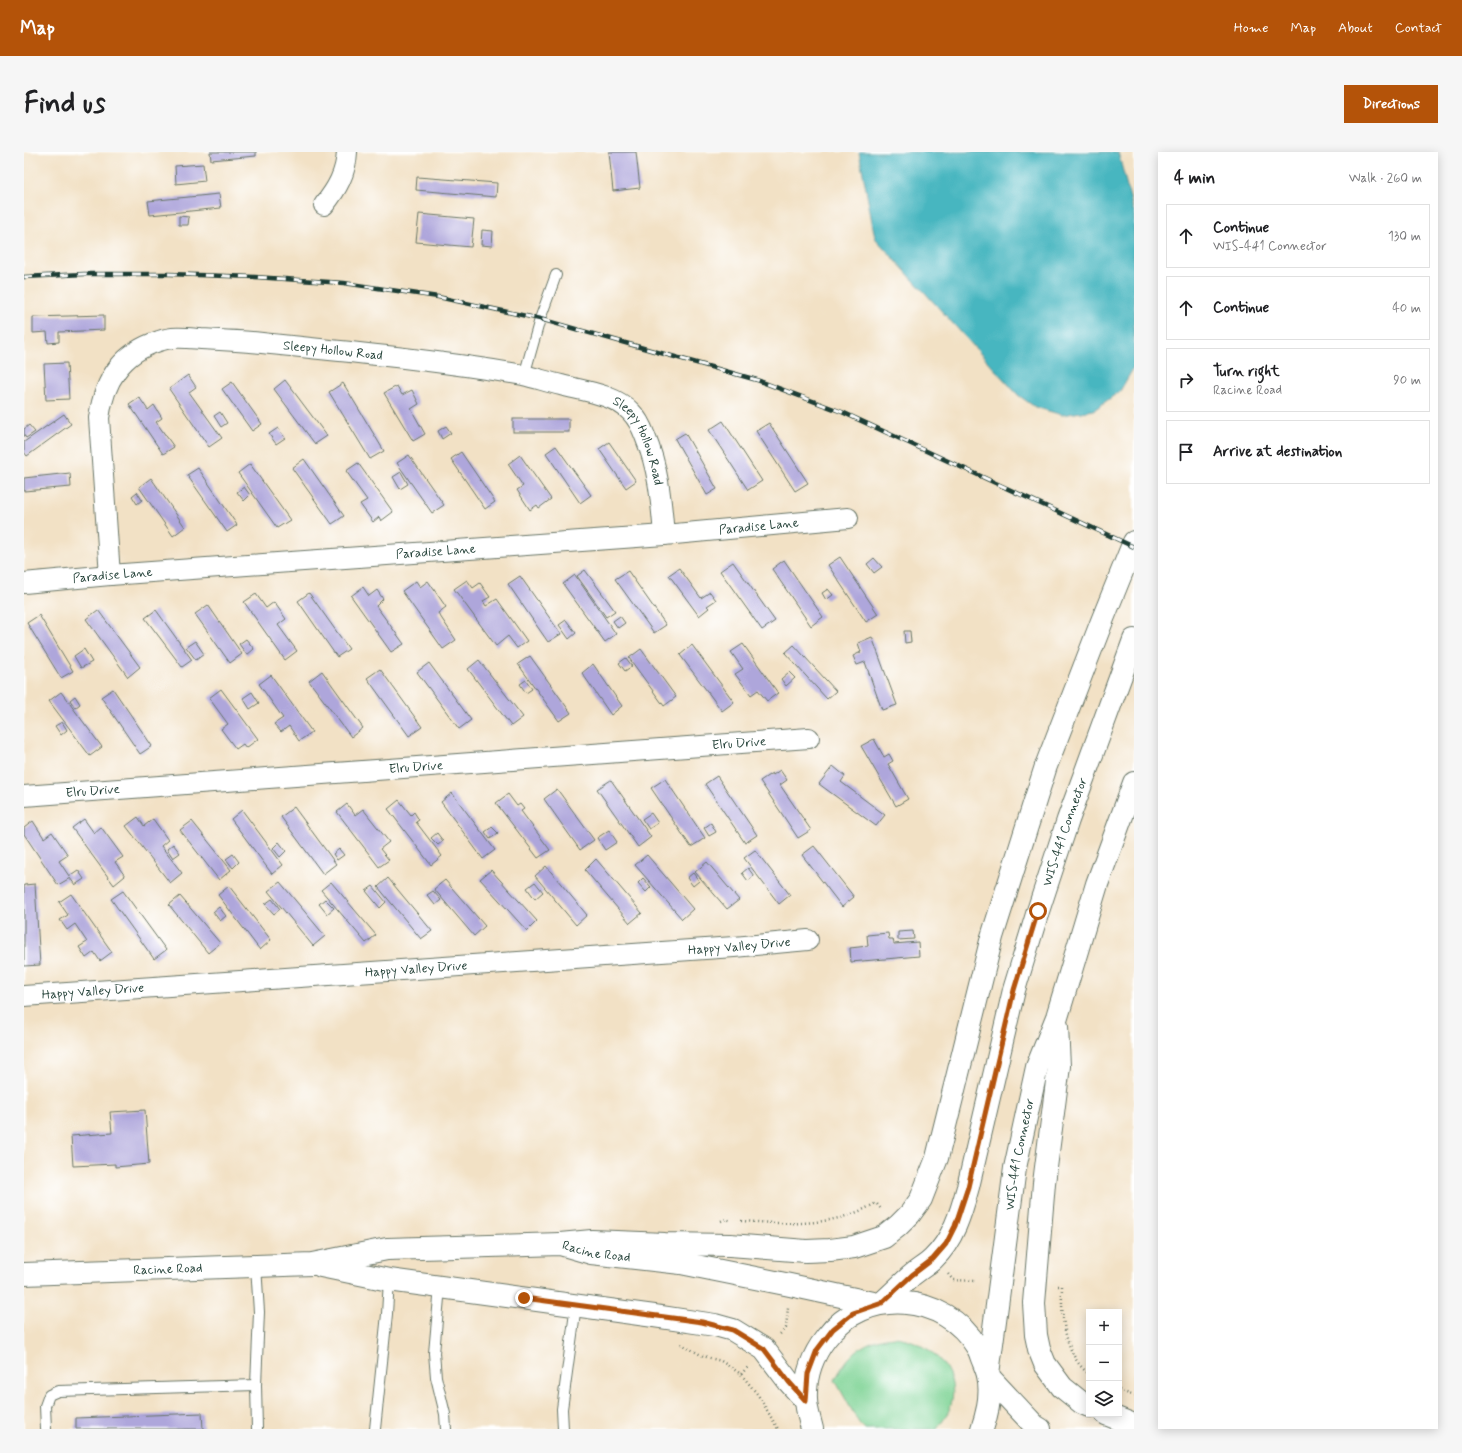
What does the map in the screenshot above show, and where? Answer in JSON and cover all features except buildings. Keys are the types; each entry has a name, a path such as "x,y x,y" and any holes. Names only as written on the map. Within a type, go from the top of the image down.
{"main road":[{"path":"560,1244 592,1241 730,1245 806,1251 830,1250 854,1247 884,1237 910,1214 921,1199 937,1158 992,937 1046,766 1134,542"},
{"name":"WIS-441 Connector","path":"880,1303 933,1259 946,1244 962,1209 1014,990 1068,820 1134,640"},
{"name":"WIS-441 Connector","path":"988,1376 1015,1168 1037,1067 1057,1017 1097,884 1134,784"},
{"path":"1057,1017 1059,1066 1044,1183 1034,1303 1036,1334 1039,1349 1045,1364 1062,1386 1086,1405"},
{"name":"Racine Road","path":"24,1274 312,1264 387,1249 560,1244 591,1253 681,1263 880,1303"},
{"name":"Racine Road","path":"312,1264 388,1280 702,1322 733,1330 764,1349 789,1382 806,1401"},
{"path":"812,1429 806,1401 808,1374 817,1350 833,1329 853,1313 880,1303 910,1302 936,1310 960,1326 978,1347 988,1376 989,1408 982,1429"},
{"path":"988,1376 1035,1426 1040,1429"},
{"path":"1114,1417 1134,1425"}],"street":[{"path":"324,205 342,178 347,152"},
{"name":"Sleepy Hollow Road","path":"110,575 99,418 102,401 108,384 117,370 129,357 143,347 177,337 230,340 443,363 524,376 600,395 616,402 631,412 641,427 651,451 660,486 664,535"},
{"name":"Paradise Lane","path":"24,583 110,575 664,535 848,518"},
{"name":"Elru Drive","path":"24,796 809,738"},
{"name":"Happy Valley Drive","path":"24,996 734,947 808,940"}],"lane":[{"path":"524,376 540,319 556,275"},
{"path":"256,1266 259,1312 256,1385 257,1429"},
{"path":"375,1429 387,1314 388,1280"},
{"path":"440,1287 434,1353 436,1377 445,1414 446,1429"},
{"path":"563,1429 562,1409 576,1305"},
{"path":"46,1429 45,1406 49,1395 58,1391 256,1385"}],"path":[{"path":"726,1220 789,1223 823,1221 848,1216 876,1203"},
{"path":"1062,1286 1063,1324 1076,1359 1086,1371"},
{"path":"703,1356 721,1361 744,1377 758,1395 778,1429"},
{"path":"1122,1391 1134,1396"}],"green space":[{"path":"895,1337 907,1339 929,1350 946,1368 951,1380 953,1392 951,1405 937,1429 865,1429 859,1423 835,1380 852,1355 858,1350 874,1341"}],"water":[{"path":"859,152 1118,152 1134,213 1134,367 1120,391 1094,410 1062,415 1035,407 1018,395 875,238"}],"railway":[{"path":"24,277 84,274 169,274 255,277 344,283 438,297 540,319 757,380 842,412 1134,547"}],"route":[{"path":"524,1298 702,1322 733,1330 764,1349 789,1382 806,1401 808,1374 817,1350 833,1329 853,1313 882,1303 912,1275 933,1259 946,1244 955,1226 962,1209 968,1187 1014,990 1038,911"}]}
